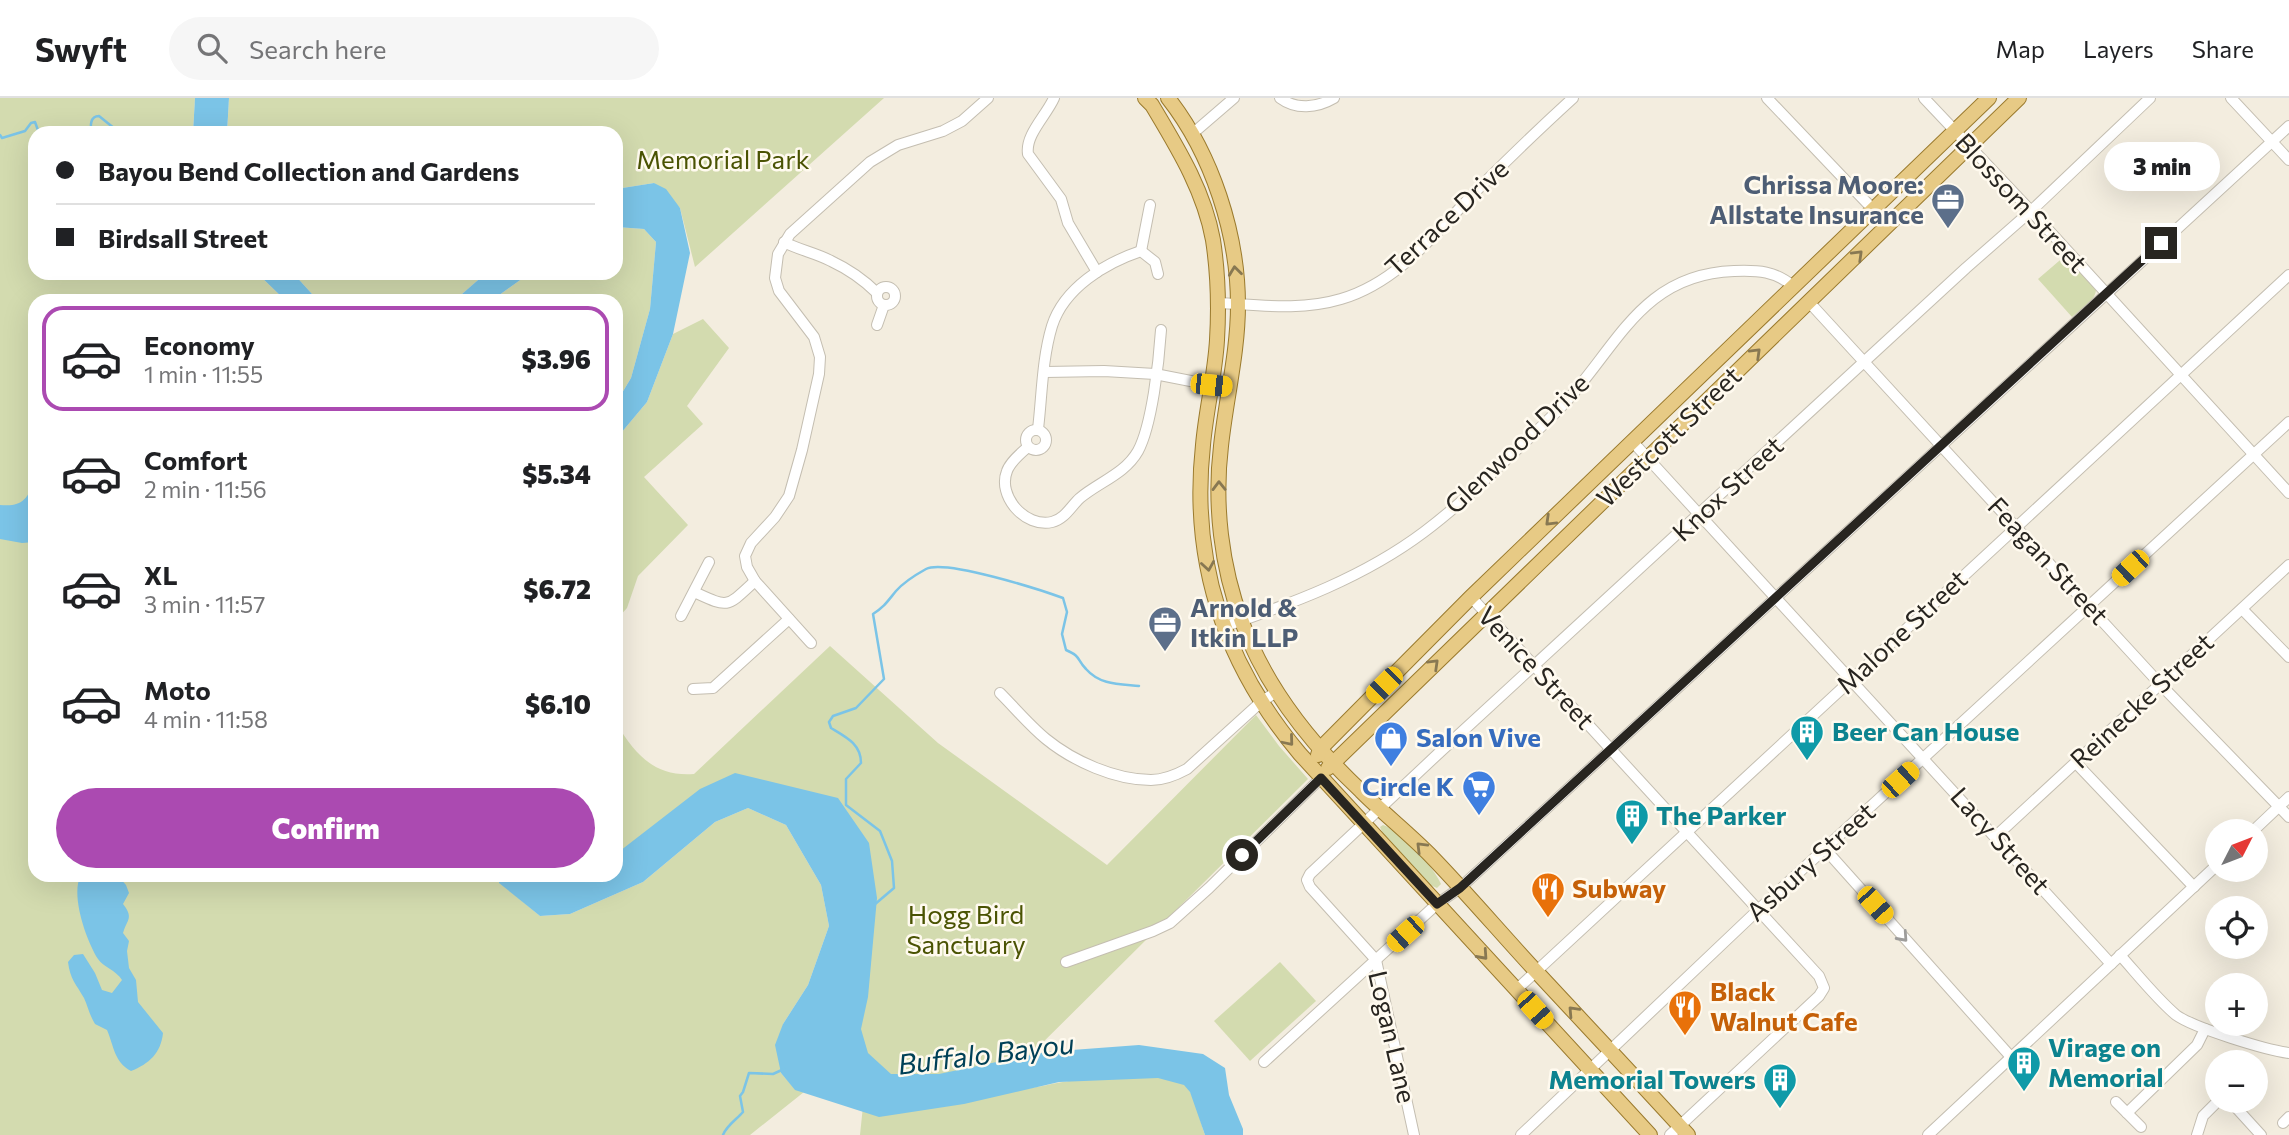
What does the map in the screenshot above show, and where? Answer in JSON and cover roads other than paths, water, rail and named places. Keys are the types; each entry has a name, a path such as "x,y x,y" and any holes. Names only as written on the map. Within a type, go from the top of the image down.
{"main road":[{"path":"1168,98 1191,135 1218,194 1230,234 1236,270 1236,343 1218,477 1223,549 1228,578 1255,655 1276,692 1320,749 1411,836 1460,888 1610,1050 1679,1132"},
{"name":"Westcott Street","path":"1320,749 1471,597 1989,98"},
{"name":"Westcott Street","path":"1321,778 1414,683 2019,98"},
{"path":"1148,102 1164,111 1179,133 1191,135"},
{"path":"1148,102 1191,173 1212,238 1219,303 1217,342 1203,444 1201,498 1210,582 1223,627 1238,663 1281,732 1321,778 1650,1135"},
{"path":"1212,238 1230,234"},
{"path":"1794,287 1809,302"},
{"path":"1211,385 1229,387"},
{"path":"1201,498 1210,507 1212,535 1223,549"},
{"path":"1400,669 1414,683"},
{"path":"1320,749 1317,759 1321,778"}],"street":[{"path":"811,643 755,581 747,567 747,549 789,496 819,374 820,357 814,337 779,291 775,278 778,254 784,242 870,162 898,145 943,131 962,121 988,98"},
{"path":"1054,98 1048,112 1030,136 1028,154 1061,199 1068,223 1097,272"},
{"path":"1191,135 1234,98"},
{"path":"1280,98 1284,102 1307,107 1334,98"},
{"name":"Terrace Drive","path":"1219,303 1283,306 1319,304 1341,299 1379,281 1405,265 1573,98"},
{"path":"1767,98 1888,225"},
{"name":"Blossom Street","path":"1924,98 2289,493"},
{"name":"Knox Street","path":"1307,880 1310,874 1534,666 2031,211 2150,98"},
{"path":"2231,98 2289,160"},
{"path":"1265,1062 1437,904 1460,888 2289,126"},
{"path":"1141,251 1150,205"},
{"path":"784,242 833,262 864,281 877,293 877,299 884,305 895,301 895,292 890,288 884,287 877,293"},
{"path":"1038,429 1052,327 1058,312 1066,300 1097,272 1141,251"},
{"path":"1141,251 1155,262 1158,274"},
{"name":"Glenwood Drive","path":"1223,627 1356,575 1423,532 1461,502 1561,408 1584,382 1622,329 1661,294 1698,276 1723,271 1773,273 1794,287"},
{"name":"Malone Street","path":"1516,990 2289,275"},
{"name":"Feagan Street","path":"1809,302 2161,684 2289,817"},
{"path":"877,326 884,305"},
{"path":"1028,447 1007,469 1005,489 1013,505 1027,517 1039,522 1052,522 1063,516 1077,500 1094,487 1110,479 1136,454 1145,437 1161,330"},
{"path":"1045,372 1155,374 1211,385"},
{"name":"Asbury Street","path":"1521,1135 1758,910 2289,422"},
{"path":"1038,429 1045,435 1045,444 1037,450 1028,447 1025,440 1029,432 1038,429"},
{"name":"Lacy Street","path":"1632,441 2111,964"},
{"path":"681,616 709,562"},
{"name":"Reinecke Street","path":"1995,837 2289,565"},
{"path":"694,592 721,604 731,603 755,581"},
{"name":"Venice Street","path":"1471,597 1819,976 1824,988 1819,996 1679,1132"},
{"path":"2242,609 2289,657"},
{"path":"693,689 713,688 789,619"},
{"path":"1000,693 1047,740 1070,755 1121,776 1152,780 1172,776 1187,769 1261,702 1276,692"},
{"path":"2077,763 2194,887"},
{"name":"Westcott Street","path":"1066,962 1170,923 1321,778"},
{"path":"2266,819 2289,797"},
{"path":"1825,849 2011,1057"},
{"path":"1928,1135 2205,876"},
{"name":"Logan Lane","path":"1307,880 1310,887 1376,960 1413,1135"},
{"path":"2120,955 2178,1016 2205,1029 2197,1045 2127,1113"},
{"path":"2230,1036 2289,1053"},
{"path":"2116,1102 2141,1127"},
{"path":"2197,1135 2206,1113"},
{"path":"2241,1113 2261,1135"}],"water":[{"path":"195,98 229,98 227,126 193,126"},
{"path":"654,183 666,189 680,208 690,253 673,334 647,402 623,431 623,391 631,378 650,309 656,242 644,229 623,228 623,188"},
{"path":"264,280 299,280 312,294 279,294"},
{"path":"478,280 520,280 501,294 462,294"},
{"path":"28,494 28,543 0,539 0,505 14,505 23,501"},
{"path":"735,773 838,798 869,843 877,898 868,997 861,1029 868,1053 891,1074 939,1074 1045,1052 1139,1045 1203,1054 1225,1068 1229,1095 1243,1135 1205,1135 1190,1092 1184,1085 1158,1078 1059,1082 964,1104 879,1117 795,1090 781,1073 775,1045 783,1024 808,985 829,926 821,885 786,825 748,808 715,822 643,882 570,914 540,916 499,883 623,882 623,849 700,789"},
{"path":"123,882 129,893 123,904 129,916 123,933 129,941 129,968 136,980 138,1002 163,1033 160,1046 153,1057 131,1071 121,1063 115,1053 107,1030 95,1024 69,968 68,962 74,955 83,954 102,990 112,993 122,980 100,962 93,951 78,905 78,883"}],"waterway":[{"path":"91,126 96,116 111,126"},
{"path":"29,126 35,122 36,126"},
{"path":"0,135 2,138 25,131 28,127"},
{"path":"874,905 894,888 892,861 880,831 846,805 846,779 861,763 860,756 855,746 831,728 829,722 833,716 856,708 884,679 873,614 902,585 926,569 952,568 1063,598 1067,612 1062,634 1066,650 1077,656 1097,678 1110,683 1139,686"},
{"path":"723,1135 743,1112 740,1096 749,1073 773,1074 784,1069"}],"place":[{"name":"Chrissa Moore: Allstate Insurance","path":"1948,230"},
{"name":"Arnold & Itkin LLP","path":"1165,653"},
{"name":"Beer Can House","path":"1807,762"},
{"name":"Salon Vive","path":"1391,768"},
{"name":"Circle K","path":"1479,817"},
{"name":"The Parker","path":"1632,846"},
{"name":"Subway","path":"1548,919"},
{"name":"Black Walnut Cafe","path":"1685,1037"},
{"name":"Virage on Memorial","path":"2024,1093"},
{"name":"Memorial Towers","path":"1780,1110"}],"park label":[{"name":"Memorial Park","path":"723,160"},
{"name":"Hogg Bird Sanctuary","path":"966,930"}],"water label":[{"name":"Buffalo Bayou","path":"986,1054"}]}
